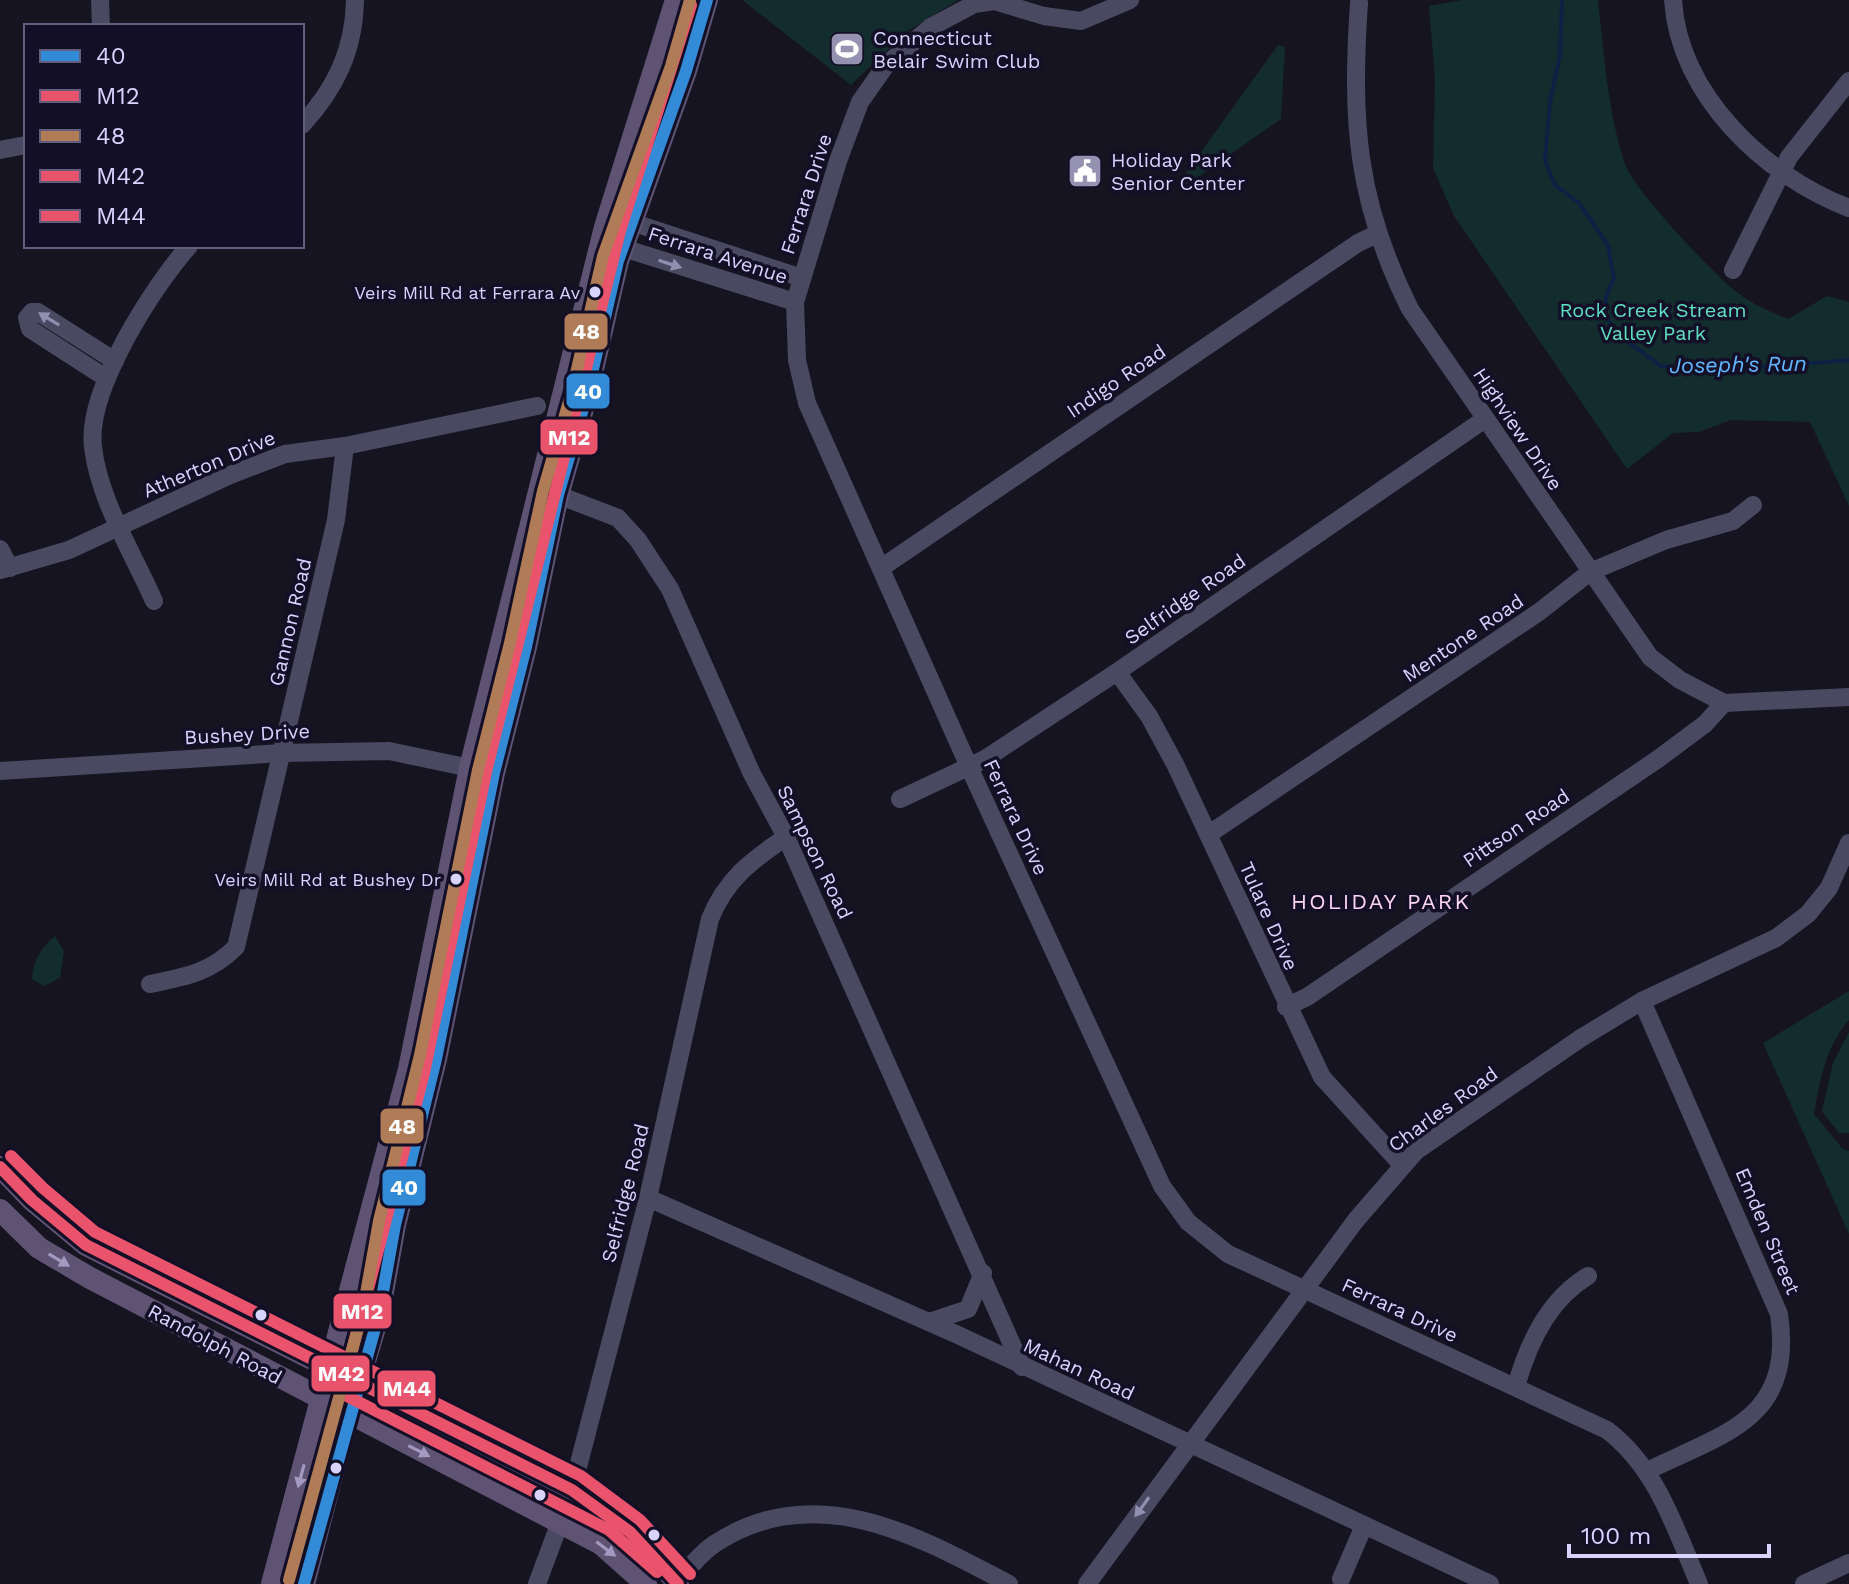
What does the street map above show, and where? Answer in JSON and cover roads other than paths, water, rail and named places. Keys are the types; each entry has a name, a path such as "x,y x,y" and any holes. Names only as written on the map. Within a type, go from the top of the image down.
{"main road":[{"path":"272,1584 409,1069 470,768 605,227 676,0"},
{"path":"686,71 707,0"},
{"path":"304,1584 360,1384 424,1115 494,773 526,647 558,495 631,222 686,71 716,0"},
{"name":"Randolph Road","path":"0,1167 32,1200 86,1245 572,1490 614,1516 648,1547 677,1583"},
{"name":"Randolph Road","path":"0,1210 39,1248 90,1278 349,1416 601,1544 646,1584"}],"street":[{"path":"100,0 101,24"},
{"path":"304,123 331,89 345,62 355,29 355,0"},
{"name":"Ferrara Drive","path":"1130,0 1081,21 1044,16 994,1 974,4 931,27 886,65 860,102 795,302 797,360 807,403 970,769 1162,1186 1188,1222 1228,1254 1607,1430 1625,1444 1647,1471 1699,1584"},
{"path":"1673,0 1679,34 1702,88 1740,140 1780,173 1849,208"},
{"name":"Highview Drive","path":"1359,3 1354,85 1364,188 1377,234 1410,309 1650,657 1680,680 1724,703"},
{"path":"1733,270 1780,173 1849,81"},
{"path":"0,150 24,145"},
{"name":"Ferrara Avenue","path":"795,302 623,248 605,227 631,222 802,278"},
{"name":"Indigo Road","path":"881,568 1358,243 1377,234"},
{"path":"154,601 99,478 92,444 106,378 140,313 188,248"},
{"path":"106,378 30,329 27,318 32,312 38,312 115,361"},
{"name":"Atherton Drive","path":"5,569 69,550 230,475 285,454 345,446 537,406"},
{"name":"Selfridge Road","path":"900,799 970,769 1117,672 1485,419"},
{"name":"Gannon Road","path":"150,984 197,975 220,963 236,947 336,520 345,446"},
{"name":"Sampson Road","path":"558,495 618,518 638,540 670,589 752,774 786,837 983,1273 1022,1367"},
{"name":"Mentone Road","path":"1209,834 1539,612 1590,572 1666,540 1733,521 1753,505"},
{"path":"0,549 5,569"},
{"name":"Tulare Drive","path":"1117,672 1149,716 1209,834 1286,1007 1322,1077 1401,1164"},
{"path":"1724,703 1849,697"},
{"name":"Pittson Road","path":"1286,1007 1307,997 1658,759 1705,724 1724,703"},
{"name":"Bushey Drive","path":"0,771 282,753 389,751 494,773"},
{"name":"Selfridge Road","path":"537,1584 572,1490 648,1198 710,919 720,895 744,865 786,837"},
{"name":"Charles Road","path":"1087,1584 1356,1220 1401,1164 1581,1038 1642,1001 1776,938 1808,914 1829,888 1849,843"},
{"name":"Emden Street","path":"1642,1001 1779,1314 1784,1349 1779,1378 1761,1406 1739,1425 1647,1471"},
{"name":"Mahan Road","path":"648,1198 929,1322 1363,1528 1490,1584"},
{"path":"929,1322 968,1309 983,1273"},
{"path":"1516,1387 1521,1367 1552,1305 1566,1289 1588,1276"},
{"path":"677,1583 713,1545 732,1534 778,1518 836,1515 892,1526 1009,1584"},
{"path":"1341,1579 1363,1528"},
{"path":"1804,1584 1849,1563"}],"waterway":[{"name":"Joseph's Run","path":"1562,0 1560,55 1550,102 1545,161 1555,185 1579,203 1608,245 1614,279 1605,309 1616,331 1660,366 1762,367 1849,360"}],"place":[{"name":"Connecticut Belair Swim Club","path":"847,49"},
{"name":"Holiday Park Senior Center","path":"1085,171"},
{"name":"Veirs Mill Rd at Ferrara Av","path":"595,292"},
{"name":"Veirs Mill Rd at Bushey Dr","path":"456,879"}],"district":[{"name":"HOLIDAY PARK","path":"1381,901"}],"park label":[{"name":"Rock Creek Stream Valley Park","path":"1653,322"}]}
